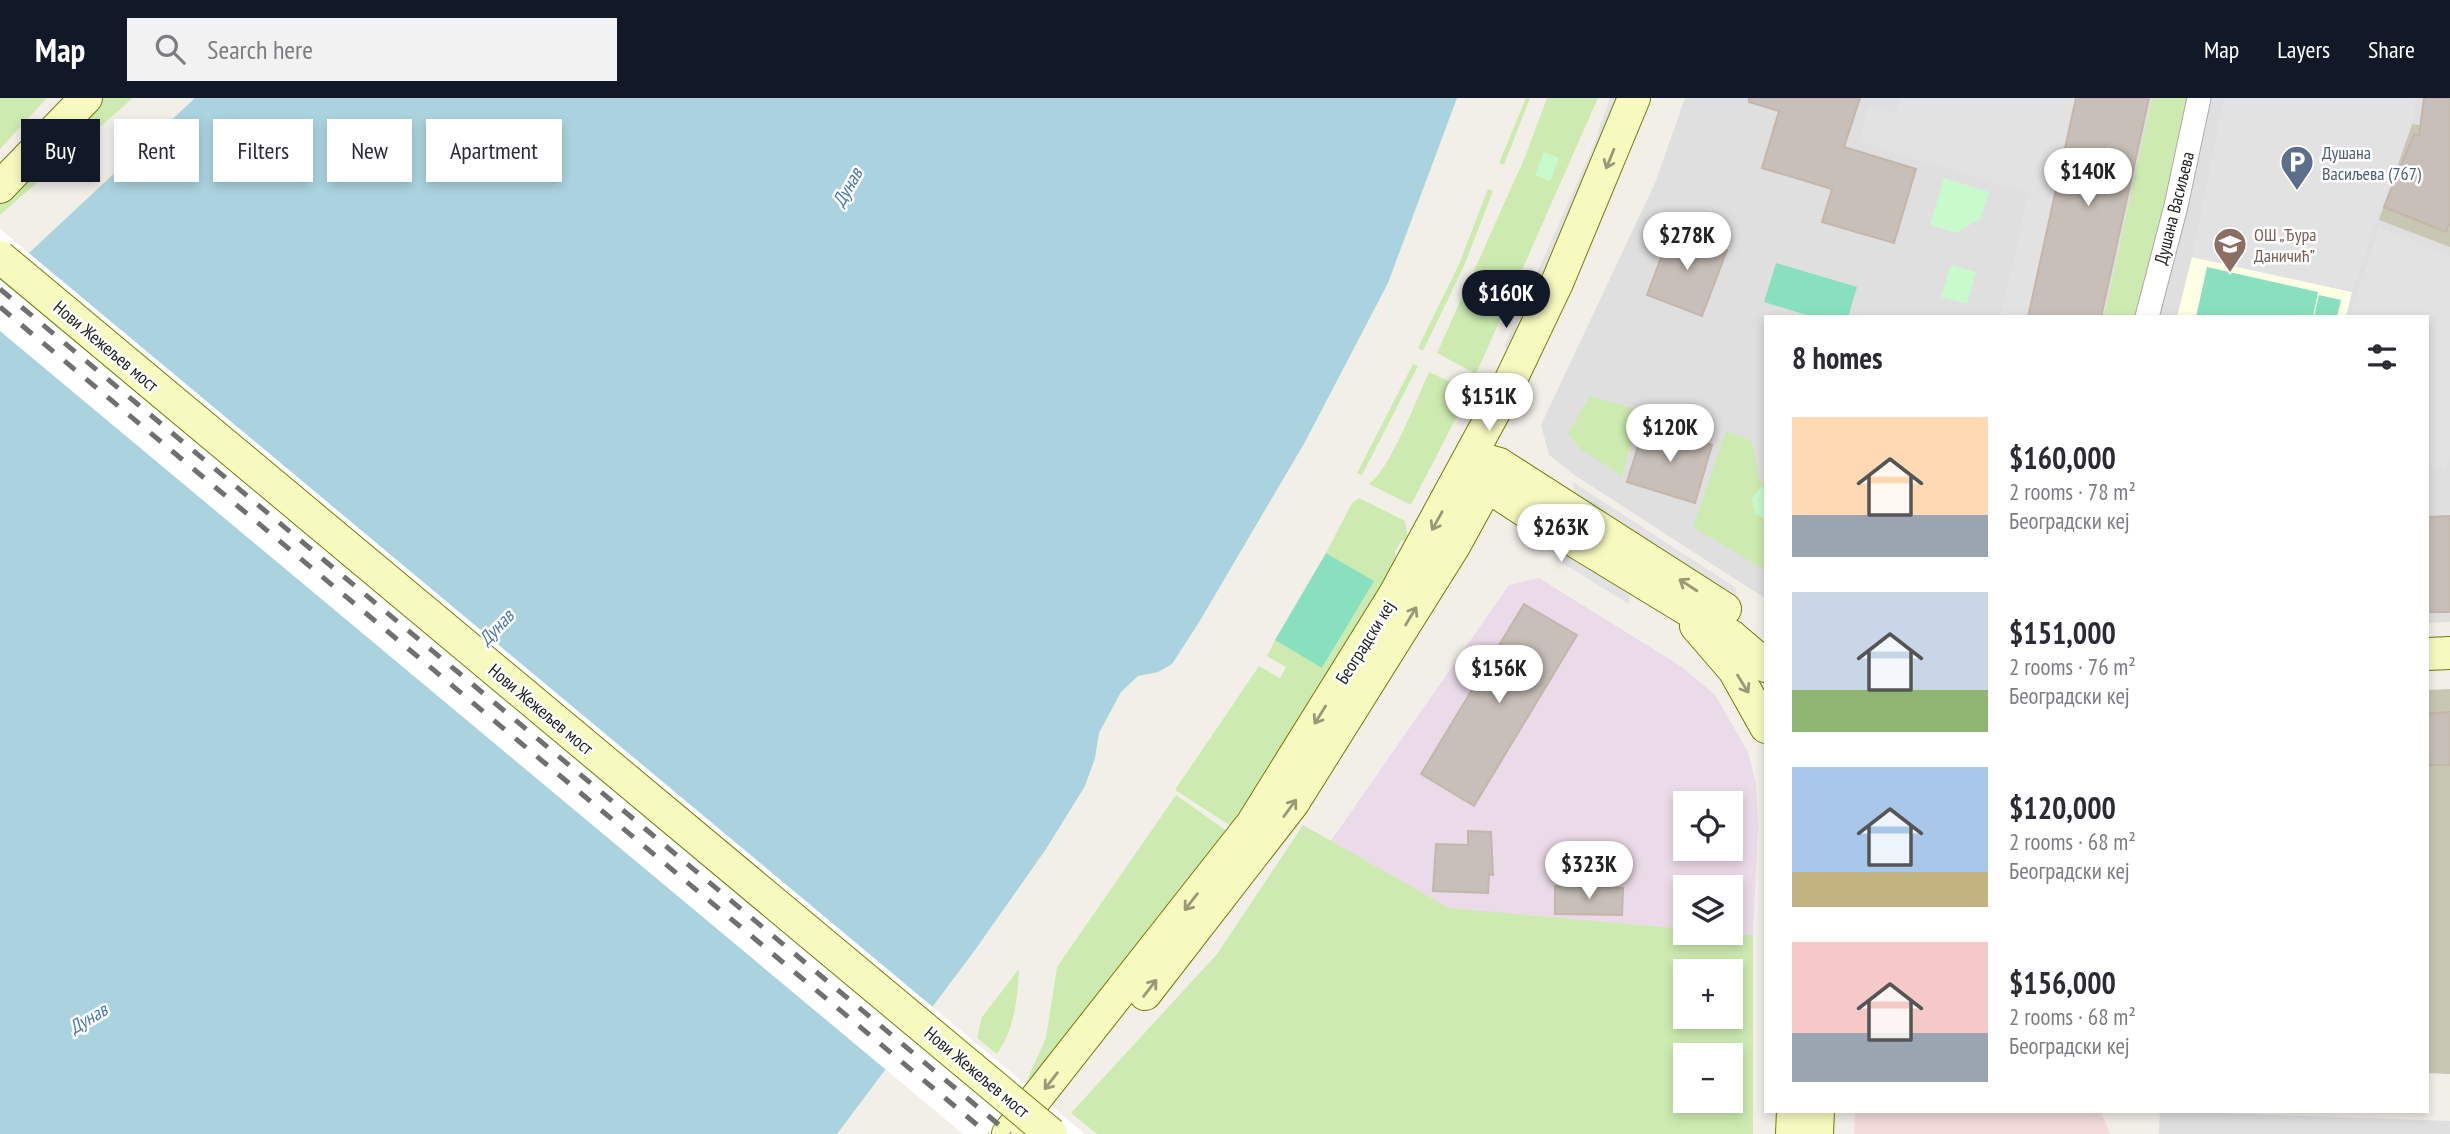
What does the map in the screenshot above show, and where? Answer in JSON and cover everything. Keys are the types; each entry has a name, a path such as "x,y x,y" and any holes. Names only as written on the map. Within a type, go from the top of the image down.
{"main road":[{"path":"0,187 86,98"},
{"name":"Београдски кеј","path":"1036,1134 1184,948 1293,803 1447,558 1634,98"},
{"name":"Нови Жежељев мост","path":"0,257 1051,1134"},
{"path":"1485,470 1664,597 1731,636 1764,664"},
{"path":"1485,470 1759,633"},
{"name":"Београдски кеј","path":"1008,1134 1252,824 1395,594 1485,470"},
{"path":"1664,597 1695,625 1734,670 1764,723"},
{"path":"2429,654 2450,653"},
{"path":"1792,1134 1793,1113"},
{"path":"1817,1134 1818,1113"}],"street":[{"name":"Душана Васиљева","path":"2148,315 2176,206 2199,98"}],"shaded area":[{"path":"1610,98 1622,98 1514,351 1504,347 1593,147"},
{"path":"1685,98 2450,98 2450,622 2429,623 2429,315 1764,315 1764,598 1573,474 1549,455 1541,425 1655,183"},
{"path":"1900,98 2076,98 2028,315 2000,315 2029,193 1859,142 1868,106 1896,113"},
{"name":"Душана Васиљева (767)","path":"2224,98 2416,98 2412,124 2352,292 2192,257"},
{"path":"2412,124 2450,129 2450,247 2379,220"},
{"path":"2379,227 2450,256 2450,458 2445,470 2429,464 2429,315 2351,315"},
{"name":"ОШ „Ђура Даничић”","path":"2192,257 2352,292 2346,315 2178,315"},
{"path":"1573,482 1736,588 1738,611 1575,504"},
{"path":"1558,538 1631,581 1629,604 1559,561"},
{"path":"1539,578 1682,667 1715,695 1748,752 1756,784 1758,825 1753,935 1743,935 1743,875 1673,875 1673,931 1471,922 1328,845 1509,585"},
{"path":"2450,689 2450,1074 2429,1073 2429,690"},
{"path":"1855,1113 2102,1113 2110,1134 1854,1134"},
{"path":"2160,1113 2450,1121 2450,1134 2159,1134"}],"green space":[{"path":"0,98 47,98 28,119 21,119 21,126 0,149"},
{"path":"95,98 133,98 100,127 100,119 73,119"},
{"path":"1526,98 1530,98 1504,165 1499,163"},
{"path":"1547,98 1598,98 1476,374 1437,353 1525,157"},
{"path":"2152,98 2192,98 2142,315 2104,315"},
{"path":"1544,152 1559,158 1550,181 1535,175"},
{"path":"21,170 21,182 38,182 0,215 0,190"},
{"path":"1944,178 1989,192 1981,218 1957,233 1930,225"},
{"path":"1488,189 1493,191 1464,266 1423,351 1418,348 1459,264"},
{"path":"1776,263 1857,287 1849,315 1806,315 1764,302"},
{"path":"1951,265 1976,272 1967,304 1941,297"},
{"path":"2207,267 2318,292 2313,315 2196,315"},
{"path":"2319,295 2341,300 2337,315 2314,315"},
{"path":"1413,364 1418,366 1362,475 1357,473"},
{"path":"1429,372 1470,391 1411,505 1369,484 1386,464"},
{"path":"1590,396 1640,410 1622,476 1580,449 1568,433"},
{"path":"1726,431 1752,441 1760,481 1764,482 1764,570 1693,527"},
{"path":"1764,487 1764,519 1755,513 1752,499"},
{"path":"1359,498 1405,521 1408,537 1406,541 1402,540 1395,551 1395,570 1276,770 1231,826 1175,790 1259,666 1280,678 1286,667 1267,656 1275,640 1323,667 1373,581 1326,553 1352,503"},
{"path":"1326,553 1374,581 1322,668 1275,640"},
{"path":"1176,795 1231,834 1040,1087 1028,1078 1046,1038 1057,967"},
{"path":"1303,825 1449,908 1673,928 1673,945 1743,945 1743,935 1753,935 1753,1134 1097,1134 1071,1113 1217,954"},
{"path":"1019,969 1014,1014 1008,1034 997,1054 977,1038 982,1017"}],"water":[{"name":"Дунав","path":"195,98 1457,98 1388,283 1305,442 1198,624 1172,664 1158,672 1138,676 1121,692 1099,733 1095,758 1085,786 1046,849 975,950 837,1134 0,1134 0,280 114,174 114,182 199,182 199,119 172,119"}],"pier":[{"path":"0,229 1085,1134 963,1134 0,331"}],"building":[{"path":"1749,98 1860,98 1844,147 1916,169 1894,243 1822,222 1832,189 1762,168 1779,111 1749,102"},
{"path":"2076,98 2149,98 2101,315 2028,315"},
{"path":"2424,98 2450,98 2450,222 2446,232 2384,207 2414,134 2419,136"},
{"path":"1672,229 1727,250 1702,316 1647,295"},
{"path":"1645,424 1712,445 1695,503 1627,482"},
{"path":"2450,516 2450,612 2429,612 2429,517"},
{"path":"1524,604 1577,635 1474,806 1421,774"},
{"path":"2450,712 2450,765 2429,765 2429,714"},
{"path":"1468,831 1491,832 1493,875 1489,874 1488,893 1433,891 1436,844 1468,845"},
{"path":"1555,886 1623,888 1622,915 1555,914"}],"railway":[{"path":"0,289 1010,1134"},
{"path":"0,307 988,1134"}],"place":[{"name":"Душана Васиљева (767)","path":"2297,192"},
{"name":"ОШ „Ђура Даничић”","path":"2230,274"}]}
